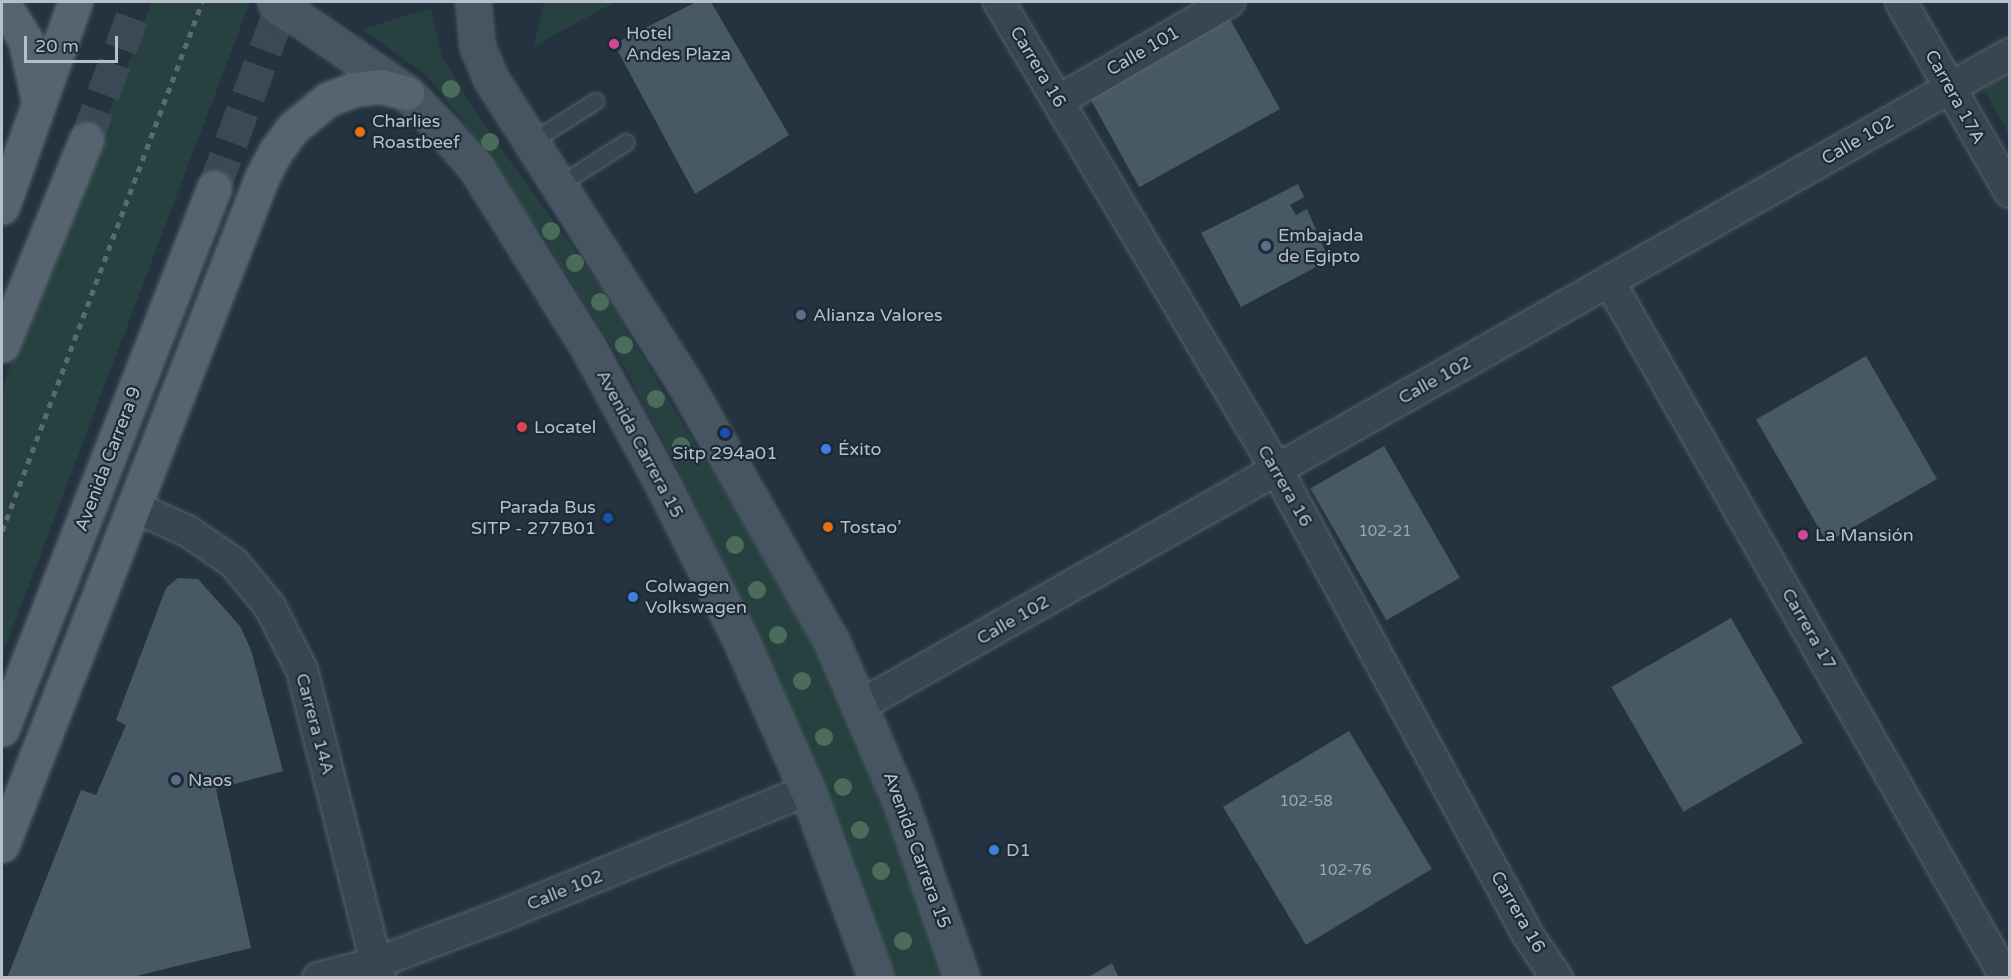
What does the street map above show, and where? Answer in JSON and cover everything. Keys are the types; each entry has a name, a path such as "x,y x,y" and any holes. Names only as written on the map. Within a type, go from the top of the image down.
{"main road":[{"path":"2,2 29,50 40,107"},
{"path":"2,207 40,107 75,2"},
{"name":"Avenida Carrera 15","path":"275,2 407,93 476,168 585,344 662,483 740,639 807,790 876,978"},
{"name":"Avenida Carrera 15","path":"473,2 477,46 491,79 560,184 695,400 806,593 861,705 899,798 962,978"},
{"path":"2,845 262,177 276,151 293,128 328,99 355,89 381,86 407,93"},
{"path":"2,345 86,141"},
{"name":"Avenida Carrera 9","path":"2,729 214,188"}],"street":[{"name":"Carrera 16","path":"999,2 1276,470 1528,935 1557,978"},
{"name":"Calle 101","path":"1058,101 1229,2"},
{"name":"Carrera 17A","path":"1902,2 2010,192"},
{"name":"Calle 102","path":"861,705 2010,54"},
{"name":"Carrera 17","path":"1609,281 2007,978"},
{"name":"Carrera 14A","path":"135,507 189,531 234,563 270,607 302,670 378,970"},
{"name":"Calle 102","path":"318,978 378,970 807,790"}],"lane":[{"path":"532,141 595,101"},
{"path":"560,184 626,142"}],"green space":[{"path":"152,2 250,2 2,656 2,388"},
{"path":"544,2 615,2 534,46"},
{"path":"431,8 442,58 486,127 598,283 736,511 837,687 945,977 895,977 773,671 684,480 620,359 545,240 460,117 427,76 363,29"},
{"path":"2009,73 2009,134 1983,88"}],"building":[{"path":"696,2 711,2 789,135 695,194 614,44"},
{"path":"1230,19 1280,109 1139,187 1089,97"},
{"name":"Embajada de Egipto","path":"1298,184 1304,197 1290,205 1296,215 1307,209 1329,260 1241,307 1201,233"},
{"path":"1866,356 1937,479 1827,542 1756,420"},
{"path":"1384,446 1460,578 1386,620 1310,488"},
{"name":"Naos","path":"178,578 198,579 240,626 251,650 283,771 216,789 251,948 128,978 7,978 81,790 96,795 126,725 116,720 166,588"},
{"path":"1731,618 1803,743 1683,812 1611,687"},
{"path":"1349,731 1432,869 1306,945 1223,807"},
{"path":"1112,963 1119,978 1087,978"}],"tunnel":[{"path":"86,140 138,2"},
{"path":"214,188 283,2"}],"railway":[{"path":"2,531 202,2"}],"place":[{"name":"Hotel Andes Plaza","path":"614,44"},
{"name":"Charlies Roastbeef","path":"360,132"},
{"name":"Embajada de Egipto","path":"1266,246"},
{"name":"Alianza Valores","path":"801,315"},
{"name":"Locatel","path":"522,427"},
{"name":"Sitp 294a01","path":"725,433"},
{"name":"Éxito","path":"826,449"},
{"name":"Parada Bus SITP - 277B01","path":"608,518"},
{"name":"Tostao’","path":"828,527"},
{"name":"La Mansión","path":"1803,535"},
{"name":"Colwagen Volkswagen","path":"633,597"},
{"name":"Naos","path":"176,780"},
{"name":"D1","path":"994,850"}]}
